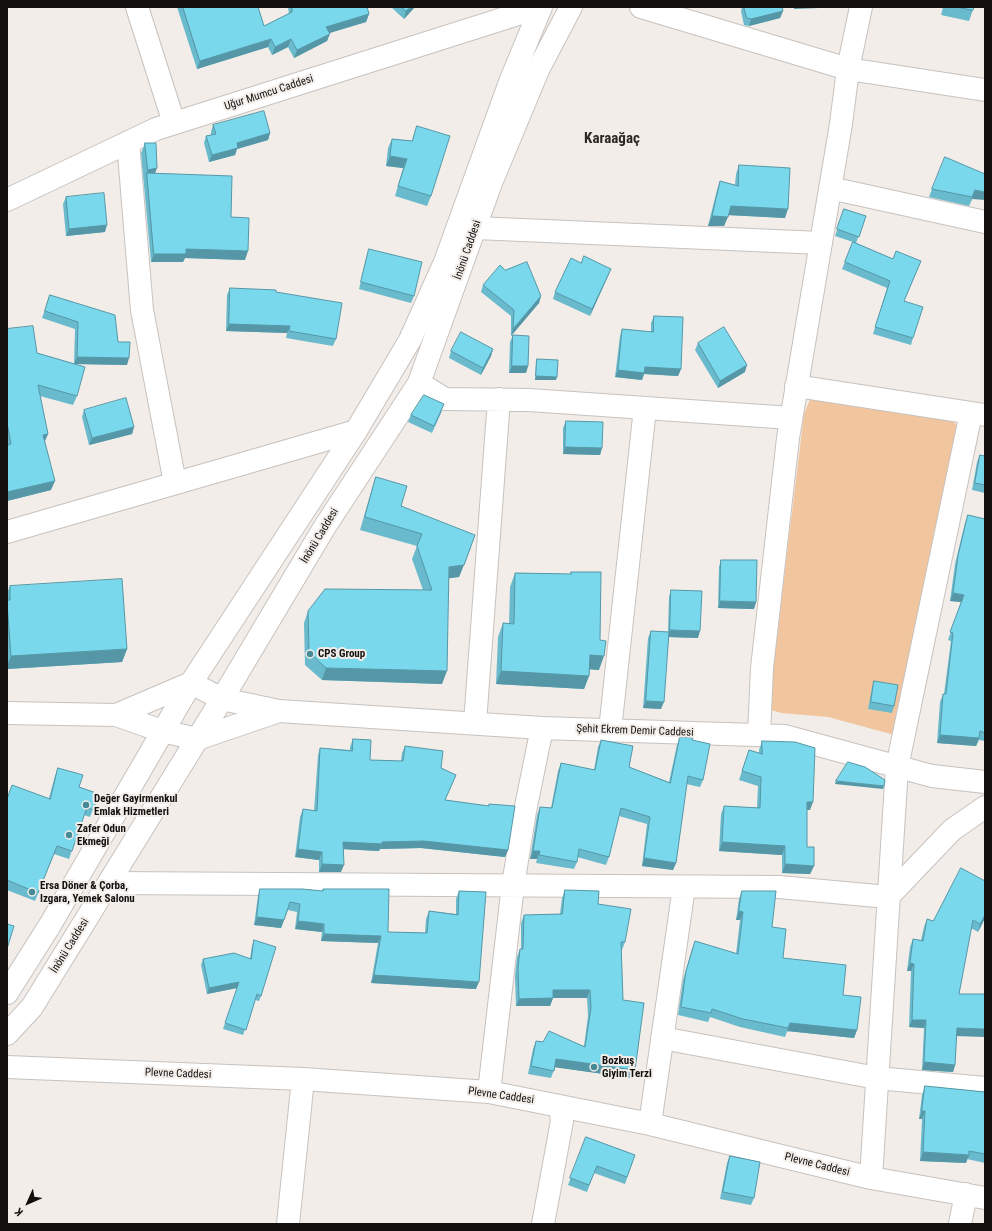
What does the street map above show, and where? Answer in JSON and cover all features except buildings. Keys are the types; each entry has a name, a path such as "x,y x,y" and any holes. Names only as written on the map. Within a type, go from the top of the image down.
{"street":[{"path":"137,7 174,123"},
{"name":"Uğur Mumcu Caddesi","path":"7,200 156,129 540,7"},
{"name":"İnönü Caddesi","path":"7,993 50,925 191,683 356,432 410,340 445,262 510,82 540,7"},
{"name":"İnönü Caddesi","path":"7,1034 32,1007 110,882 324,528 419,383 491,183 538,70 571,7"},
{"path":"641,7 848,69 985,90"},
{"path":"759,735 762,668 791,418 841,124 848,69 861,7"},
{"path":"128,142 142,310 175,483"},
{"path":"830,188 985,222"},
{"path":"476,228 821,243"},
{"path":"419,383 445,399 529,400 791,418"},
{"path":"796,386 978,414 897,766 871,1178"},
{"path":"475,723 499,399"},
{"path":"610,730 645,408"},
{"path":"7,532 356,432"},
{"path":"116,715 191,683"},
{"name":"Şehit Ekrem Demir Caddesi","path":"191,683 222,698 279,710 542,728 785,736 932,776 985,782"},
{"path":"7,713 116,715 162,731 197,739 279,710"},
{"path":"489,1092 513,886 525,811 542,728"},
{"path":"888,897 952,830 985,807"},
{"path":"110,882 779,887 888,897"},
{"path":"650,1124 684,887"},
{"path":"662,1038 877,1078 985,1088"},
{"name":"Plevne Caddesi","path":"7,1067 303,1079 489,1092 650,1124 871,1178 976,1196"},
{"path":"288,1224 303,1079"},
{"path":"543,1224 562,1120 560,1106"},
{"path":"960,1224 976,1196"}],"shaded area":[{"path":"811,397 949,417 959,428 898,736 828,717 781,713 768,709 804,414"}],"place":[{"name":"CPS Group","path":"310,654"},
{"name":"Değer Gayirmenkul Emlak Hizmetleri","path":"86,805"},
{"name":"Zafer Odun Ekmeği","path":"69,835"},
{"name":"Ersa Döner & Çorba, Izgara, Yemek Salonu","path":"32,892"},
{"name":"Bozkuş Giyim Terzi","path":"594,1067"}],"district":[{"name":"Karaağaç","path":"612,139"}]}
